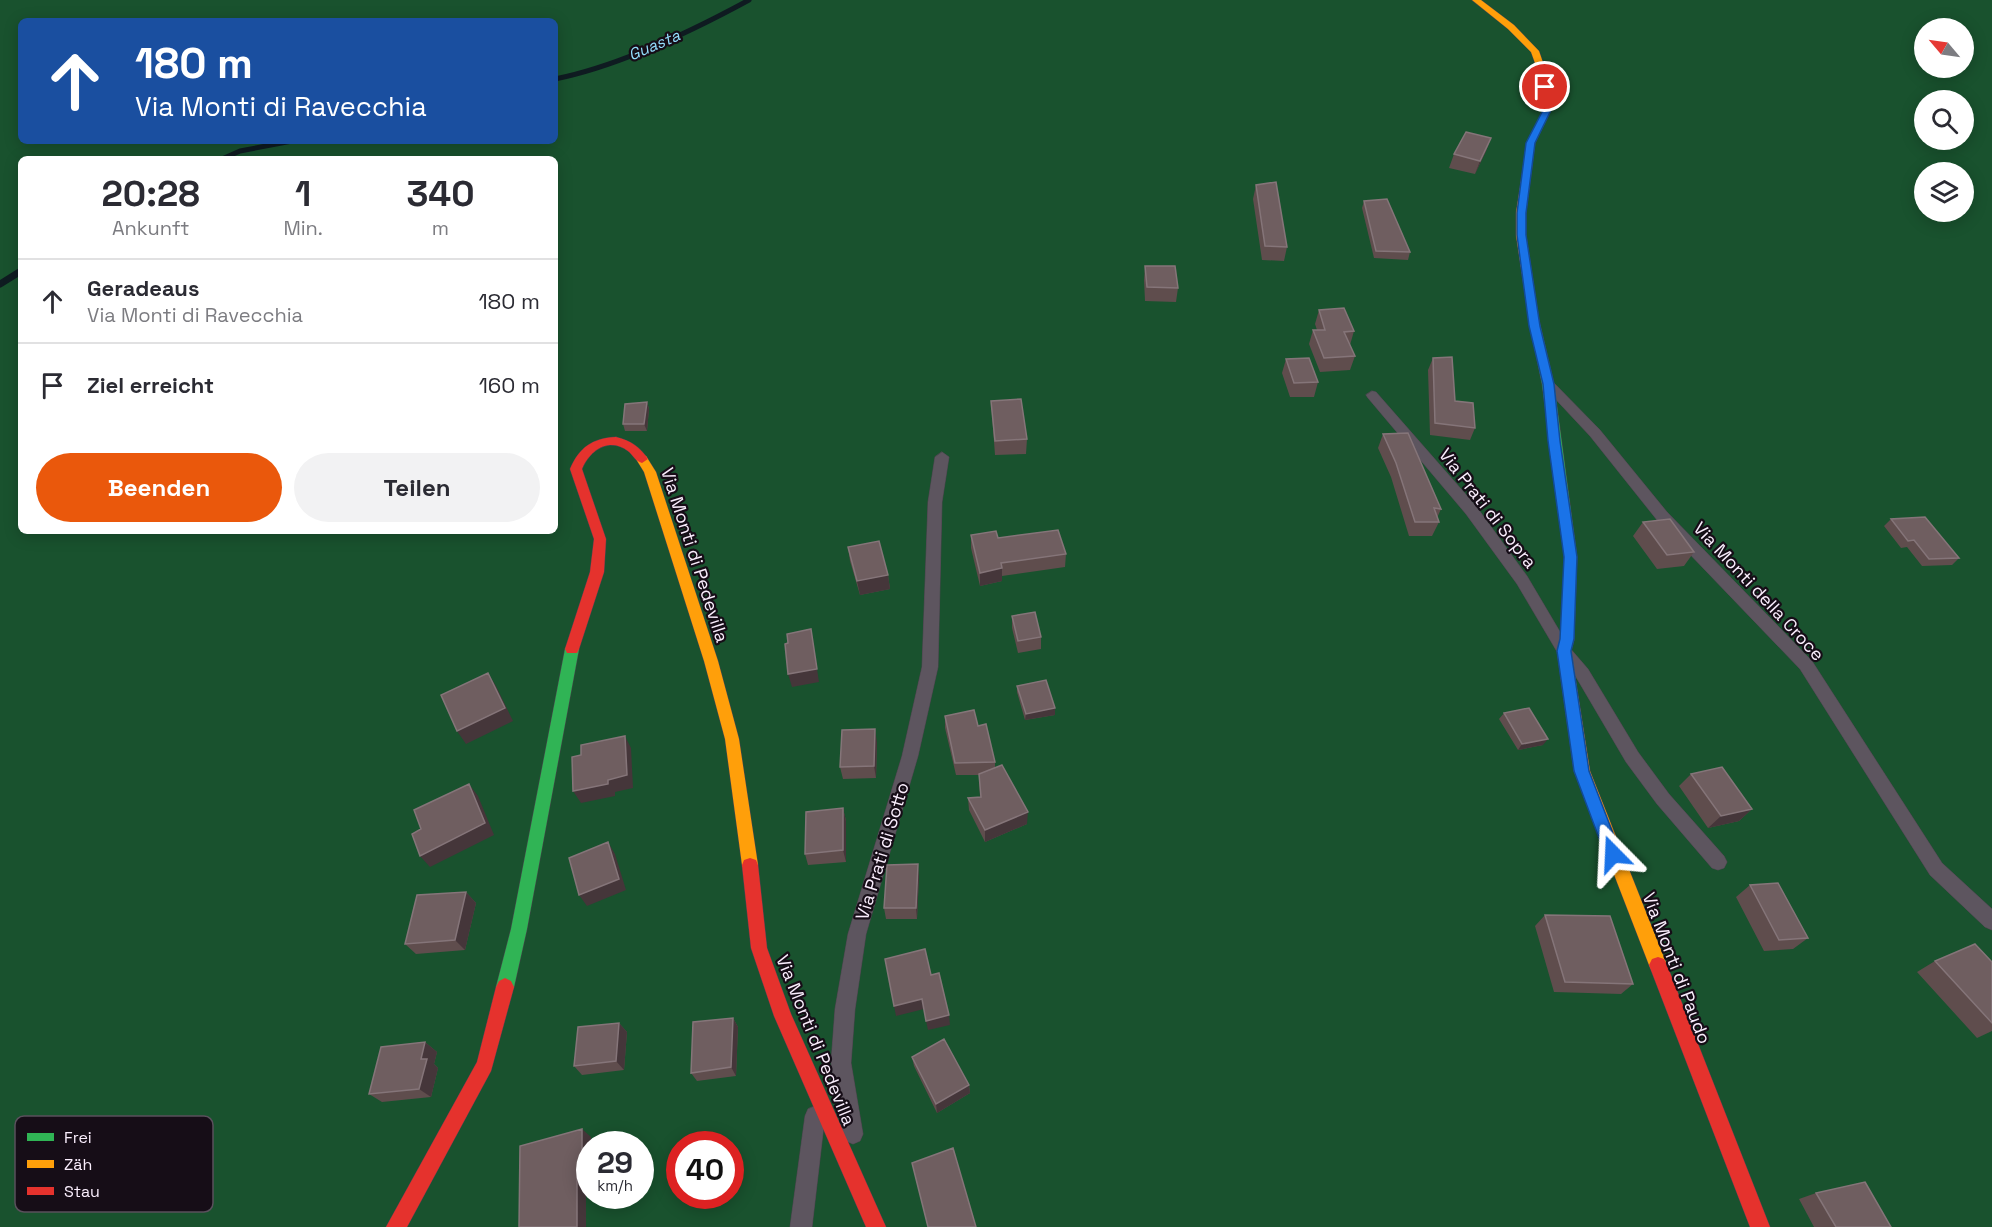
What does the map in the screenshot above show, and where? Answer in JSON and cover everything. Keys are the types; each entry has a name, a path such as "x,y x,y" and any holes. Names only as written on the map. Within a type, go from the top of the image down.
{"street":[{"name":"Via Monti di Paudo","path":"1476,0 1511,27 1539,59 1547,101 1547,110 1531,143 1521,213 1521,235 1535,326 1548,384 1571,557 1567,639 1564,651 1582,771 1760,1227"},
{"name":"Via Monti di Pedevilla","path":"396,1227 485,1065 519,929 574,640 597,572 600,539 576,469 579,458 591,446 609,440 625,443 637,450 650,472 668,525 732,739 744,812 759,948 783,1016 864,1200"},
{"path":"864,1200 876,1227"}],"lane":[{"name":"Via Monti della Croce","path":"1548,384 1594,433 1662,516 1806,665 1936,868 1992,921"},
{"name":"Via Prati di Sopra","path":"1372,395 1472,510 1522,579 1564,651 1582,673 1632,758 1663,799 1718,862"},
{"name":"Via Prati di Sotto","path":"864,1200 841,1063 845,1009 857,934 910,756 930,667 935,502 942,457"},
{"path":"801,1227 818,1095"}],"green space":[{"path":"0,0 1992,0 1992,1227 0,1227"}],"building":[{"path":"1466,132 1491,138 1480,161 1454,154"},
{"path":"1276,182 1287,247 1265,246 1256,185"},
{"path":"1387,199 1410,252 1376,251 1364,201"},
{"path":"1145,266 1175,266 1178,288 1147,287"},
{"path":"1344,308 1354,331 1344,332 1355,356 1324,358 1313,330 1325,330 1319,310"},
{"path":"1452,357 1455,401 1473,403 1475,428 1435,423 1433,358"},
{"path":"1309,358 1318,382 1294,383 1286,359"},
{"path":"1021,399 1027,439 995,441 991,401"},
{"path":"647,402 644,424 623,424 625,404"},
{"path":"1408,433 1441,509 1434,508 1439,522 1415,522 1396,463 1383,434"},
{"path":"1925,517 1959,558 1929,559 1914,540 1908,541 1891,519"},
{"path":"1670,519 1694,552 1667,555 1643,522"},
{"path":"1058,530 1066,554 1001,563 1002,568 980,573 971,535 996,531 998,538"},
{"path":"879,541 888,575 857,581 848,547"},
{"path":"1035,612 1041,637 1018,641 1012,616"},
{"path":"811,629 817,669 788,674 785,644 788,643 787,634"},
{"path":"488,673 505,708 457,731 441,695"},
{"path":"1046,680 1055,708 1026,714 1017,686"},
{"path":"1529,708 1548,739 1522,744 1504,713"},
{"path":"974,710 978,726 986,724 995,762 955,763 945,716"},
{"path":"875,729 874,766 840,767 842,730"},
{"path":"625,736 627,775 608,780 608,784 573,791 572,757 581,755 581,745"},
{"path":"1002,765 1028,812 985,830 968,798 981,797 979,774"},
{"path":"1722,767 1752,809 1721,816 1691,774"},
{"path":"469,784 485,823 420,856 412,834 421,829 414,810"},
{"path":"843,808 843,850 805,854 806,812"},
{"path":"608,842 619,879 579,895 569,858"},
{"path":"918,864 916,908 884,908 887,865"},
{"path":"1778,883 1808,938 1779,940 1750,885"},
{"path":"466,892 455,940 405,944 417,895"},
{"path":"1545,915 1610,916 1633,984 1565,982"},
{"path":"1975,944 1992,962 1992,1023 1935,961"},
{"path":"925,949 931,975 939,973 949,1015 926,1021 922,999 894,1006 885,959"},
{"path":"733,1018 731,1067 691,1073 693,1022"},
{"path":"619,1023 616,1061 574,1066 578,1027"},
{"path":"944,1039 969,1085 936,1104 912,1057"},
{"path":"425,1042 421,1059 427,1059 419,1089 369,1094 381,1047"},
{"path":"582,1129 582,1131 576,1131 577,1227 519,1227 520,1146"},
{"path":"953,1148 976,1227 928,1227 912,1163"},
{"path":"1865,1182 1891,1227 1836,1227 1816,1193"}],"waterway":[{"name":"Guasta","path":"558,78 604,66 655,46 749,0"},
{"name":"Guasta","path":"229,156 240,151 276,144"},
{"name":"Guasta","path":"0,284 18,273"}],"traffic: fast":[{"path":"1534,320 1548,384 1571,557 1567,640"},
{"path":"505,987 519,929 572,649"}],"traffic: slow":[{"path":"1476,0 1511,27 1535,51 1543,74 1547,110 1531,143 1521,213 1521,235 1534,320"},
{"path":"642,459 650,472 711,661 732,739 750,865"},
{"path":"1567,640 1564,651 1582,771 1658,965"}],"traffic: jam":[{"path":"572,649 597,572 600,539 576,469 580,458 596,445 616,441 635,450 642,459"},
{"path":"750,865 759,948 783,1016 876,1227"},
{"path":"1658,965 1760,1227"},
{"path":"396,1227 485,1065 505,987"}],"route":[{"path":"1545,87 1547,110 1531,143 1521,213 1521,235 1535,326 1548,384 1571,557 1567,639 1564,651 1582,771 1613,854"}]}
